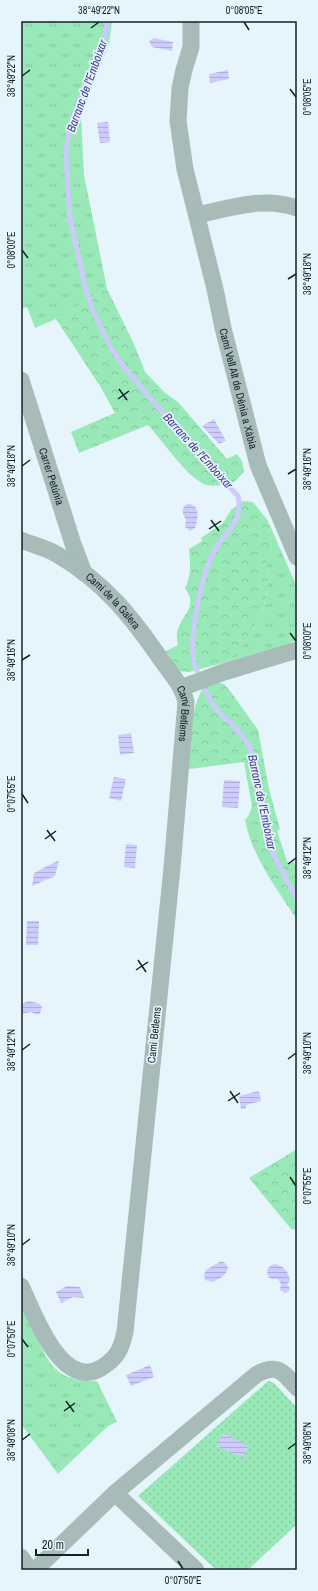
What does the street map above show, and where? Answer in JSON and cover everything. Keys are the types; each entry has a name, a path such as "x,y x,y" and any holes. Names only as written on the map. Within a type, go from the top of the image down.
{"street":[{"name":"Camí Vell Alt de Dénia a Xàbia","path":"191,21 191,47 180,88 178,121 185,169 216,289 223,328 258,465 297,557"},
{"path":"197,215 257,203 272,202 297,208"},
{"name":"Carrer Petúnia","path":"21,380 72,544 84,572"},
{"name":"Camí de la Galera","path":"21,540 57,555 84,572 112,597 129,615 181,688"},
{"name":"Camí Betlems","path":"21,1286 50,1347 57,1357 68,1366 73,1369 86,1372 98,1370 110,1362 119,1352 125,1332 172,868 186,702 181,688 224,672 297,650"},
{"path":"35,1570 115,1494 257,1374 266,1369 275,1368 283,1373 297,1388"},
{"path":"115,1494 196,1570"},
{"path":"21,1557 30,1570"}],"green space":[{"path":"21,21 112,21 109,44 81,116 84,175 107,289 56,319 35,328 27,307 21,309"},
{"path":"107,289 134,344 145,372 165,393 178,402 227,459 237,454 242,461 244,471 235,481 229,484 213,486 206,485 197,480 190,474 148,425 79,453 71,432 115,413 100,386 56,319"},
{"path":"243,501 253,502 268,521 272,548 266,566 268,578 266,599 261,614 247,640 227,662 189,672 178,671 166,651 178,645 177,631 190,605 189,595 185,588 190,574 189,549 202,541 201,538 223,523 231,510"},
{"path":"268,521 297,587 297,638 285,645 227,662 247,640 261,614 266,599 268,578 266,566 272,548"},
{"path":"217,682 224,684 231,692 258,730 269,789 280,829 277,831 288,864 293,861 297,868 297,920 259,860 248,834 245,820 249,815 252,806 244,762 189,769 188,739 195,706 203,688"},
{"path":"297,1149 297,1230 291,1229 249,1178"},
{"path":"21,1306 47,1358 53,1366 60,1373 70,1378 97,1381 117,1422 108,1426 58,1474 21,1424"},
{"path":"268,1381 274,1383 297,1408 297,1524 248,1570 216,1570 138,1496"}],"water":[{"path":"154,38 173,42 172,51 152,47 149,41"},
{"path":"228,70 229,79 210,83 209,74"},
{"path":"108,122 110,142 100,143 97,123"},
{"path":"214,419 226,441 219,444 202,426"},
{"path":"187,504 195,506 197,512 195,528 190,531 185,527 186,521 183,512 183,508"},
{"path":"131,733 134,753 120,755 118,735"},
{"path":"114,777 126,779 121,801 109,798"},
{"path":"224,780 240,781 238,808 222,807"},
{"path":"126,844 137,845 135,868 124,867"},
{"path":"59,860 55,876 32,886 34,873"},
{"path":"27,921 39,921 38,945 26,945"},
{"path":"29,1001 40,1004 42,1007 38,1015 31,1012 21,1014 21,1004"},
{"path":"259,1091 261,1101 246,1105 246,1108 241,1109 239,1096"},
{"path":"221,1261 228,1267 225,1274 212,1282 205,1280 204,1274 206,1270"},
{"path":"274,1264 282,1267 289,1277 290,1280 287,1285 290,1288 289,1291 285,1293 280,1290 281,1284 278,1279 268,1277 267,1270"},
{"path":"67,1286 80,1287 84,1298 73,1297 61,1303 56,1292"},
{"path":"150,1365 154,1377 131,1386 126,1375"},
{"path":"223,1433 248,1446 242,1458 217,1446"}],"waterway":[{"name":"Barranc de l'Emboixar","path":"107,21 106,32 71,123 68,136 66,156 70,219 85,286 93,311 112,350 128,372 181,434 238,496 239,512 237,518 217,546 206,570 195,619 193,635 194,661 212,703 219,713 235,727 250,747 273,854 297,899"}]}
